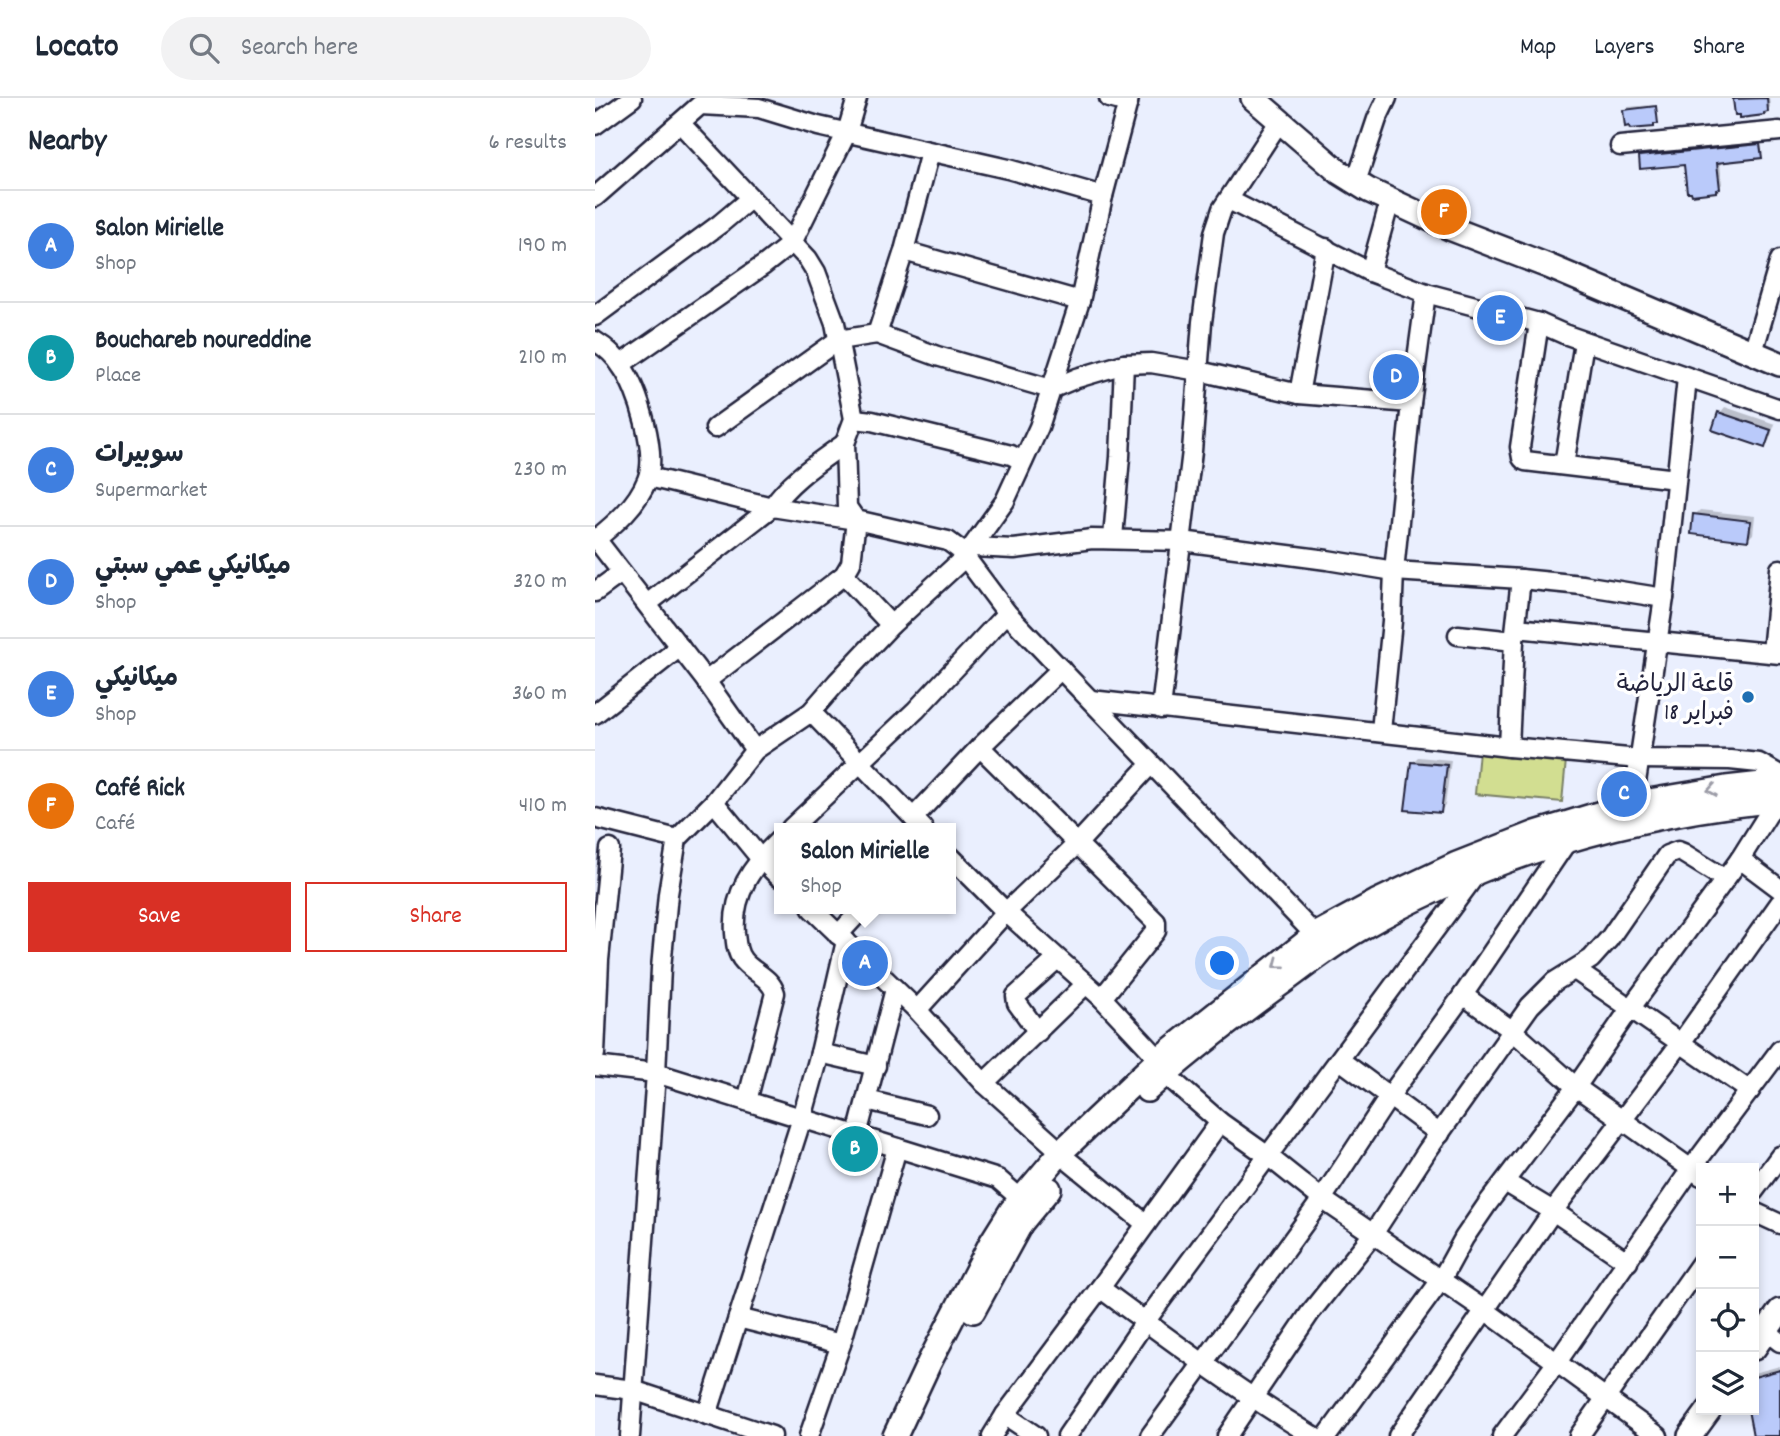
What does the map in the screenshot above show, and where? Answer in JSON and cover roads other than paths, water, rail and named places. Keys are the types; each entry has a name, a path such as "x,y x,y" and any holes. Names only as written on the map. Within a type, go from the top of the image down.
{"main road":[{"path":"1253,98 1339,172 1390,201 1780,364"},
{"path":"895,1436 929,1363 1010,1211 1159,1066 1315,935 1376,902 1468,859 1536,833 1631,814 1704,809 1779,794"},
{"path":"1159,1066 1213,1033 1344,938 1477,873 1631,814"},
{"path":"911,1436 932,1388 1021,1223 1066,1157"},
{"path":"1767,1340 1780,1311"},
{"path":"1690,1436 1705,1415"}],"street":[{"path":"595,125 632,98"},
{"path":"621,364 792,243 847,132 857,98"},
{"path":"630,1436 656,1073 660,968 677,839 714,802 755,750 811,712 891,625 968,552 1005,501 1038,428 1080,301 1128,100 1109,98"},
{"path":"1356,182 1377,119 1387,98"},
{"path":"595,197 681,124 700,102 760,103 847,132 1008,169 1103,196"},
{"path":"1160,709 1182,541 1213,233 1219,215 1279,122"},
{"path":"681,124 808,259 816,272 835,323 854,419 845,443 847,507 856,520 851,563 843,575 706,681"},
{"path":"1620,146 1780,131"},
{"path":"877,334 904,251 930,152"},
{"path":"595,316 751,198"},
{"path":"1229,200 1370,272 1426,293 1539,323 1584,342 1780,409"},
{"path":"1370,272 1390,201"},
{"path":"1299,394 1326,248"},
{"path":"904,251 1080,301"},
{"path":"1753,352 1780,260"},
{"path":"1381,731 1411,403 1426,293"},
{"path":"1539,323 1520,453 1525,461 1676,479"},
{"path":"715,428 838,340 877,334 937,356 1051,389 1124,364 1151,363 1299,394 1411,403"},
{"path":"595,341 621,364 636,390 650,451 649,477 634,504 595,540 706,681 755,750"},
{"path":"1564,466 1584,342"},
{"path":"1113,538 1124,364"},
{"path":"1631,814 1664,598 1687,378"},
{"path":"854,419 1011,455 1023,461"},
{"path":"647,604 772,507 781,494 819,461 845,443"},
{"path":"649,477 772,507 856,520 948,541 960,550 968,552 1092,539 1182,541 1394,571 1582,585 1664,598"},
{"path":"968,552 1007,613 1315,935"},
{"path":"1458,635 1658,641 1776,653 1780,569"},
{"path":"595,592 621,573"},
{"path":"843,575 891,625"},
{"path":"1509,747 1521,579"},
{"path":"796,823 916,710 1007,613"},
{"path":"595,714 680,647"},
{"path":"811,712 918,823 980,747 1061,669"},
{"path":"1091,700 1509,747 1639,759 1759,763 1780,775"},
{"path":"980,747 1152,917 1157,926 1156,931 1102,998"},
{"path":"917,1010 1006,912 1077,844 1151,764"},
{"path":"1327,1436 1441,1280 1464,1238 1740,859 1779,794"},
{"path":"714,802 774,872"},
{"path":"595,1054 602,819 677,839"},
{"path":"1150,1436 1322,1199 1389,1097 1463,995 1567,840"},
{"path":"747,1101 775,993 771,983 739,955 734,917 737,898 743,884 760,858 774,845"},
{"path":"1227,1436 1310,1313 1373,1234 1440,1134 1541,993 1591,958 1609,939 1667,855 1678,851 1683,853 1725,880"},
{"path":"1740,859 1780,889"},
{"path":"956,862 1006,912 1102,998 1159,1066 1220,1122 1322,1199 1486,1311 1658,1436"},
{"path":"1067,1436 1145,1322 1477,873"},
{"path":"1398,1436 1553,1211 1680,1044 1780,903"},
{"path":"817,914 917,1010 984,1083 1146,1224"},
{"path":"707,1415 802,1118 820,1053 842,938 859,914"},
{"path":"1038,1032 1017,1003 1016,996 1058,959"},
{"path":"1575,970 1750,1091"},
{"path":"984,1083 1086,984"},
{"path":"857,1135 895,989"},
{"path":"1463,995 1513,1031 1576,1087 1696,1172 1502,1436"},
{"path":"1702,1163 1780,1050"},
{"path":"820,1053 876,1066"},
{"path":"1340,1060 1440,1134"},
{"path":"595,1066 656,1073 998,1179 1021,1199"},
{"path":"867,1100 927,1115"},
{"path":"992,1436 1220,1122"},
{"path":"809,1436 841,1344 897,1148"},
{"path":"1759,1184 1780,1156"},
{"path":"1505,1182 1628,1262"},
{"path":"1759,1214 1780,1224"},
{"path":"1579,1436 1696,1270"},
{"path":"1100,1288 1202,1364 1313,1436"},
{"path":"738,1318 841,1344"},
{"path":"595,1385 633,1390 765,1435"},
{"path":"1005,1415 1036,1436"}],"place":[{"name":"Café Rick","path":"1444,212"},
{"name":"ميكانيكي","path":"1500,318"},
{"name":"ميكانيكي عمي سبتي","path":"1396,377"},
{"name":"قاعة الرياضة 18 فبراير","path":"1748,697"},
{"name":"سوبيرات","path":"1624,794"},
{"name":"Salon Mirielle","path":"865,963"},
{"name":"Bouchareb noureddine","path":"855,1149"}]}
